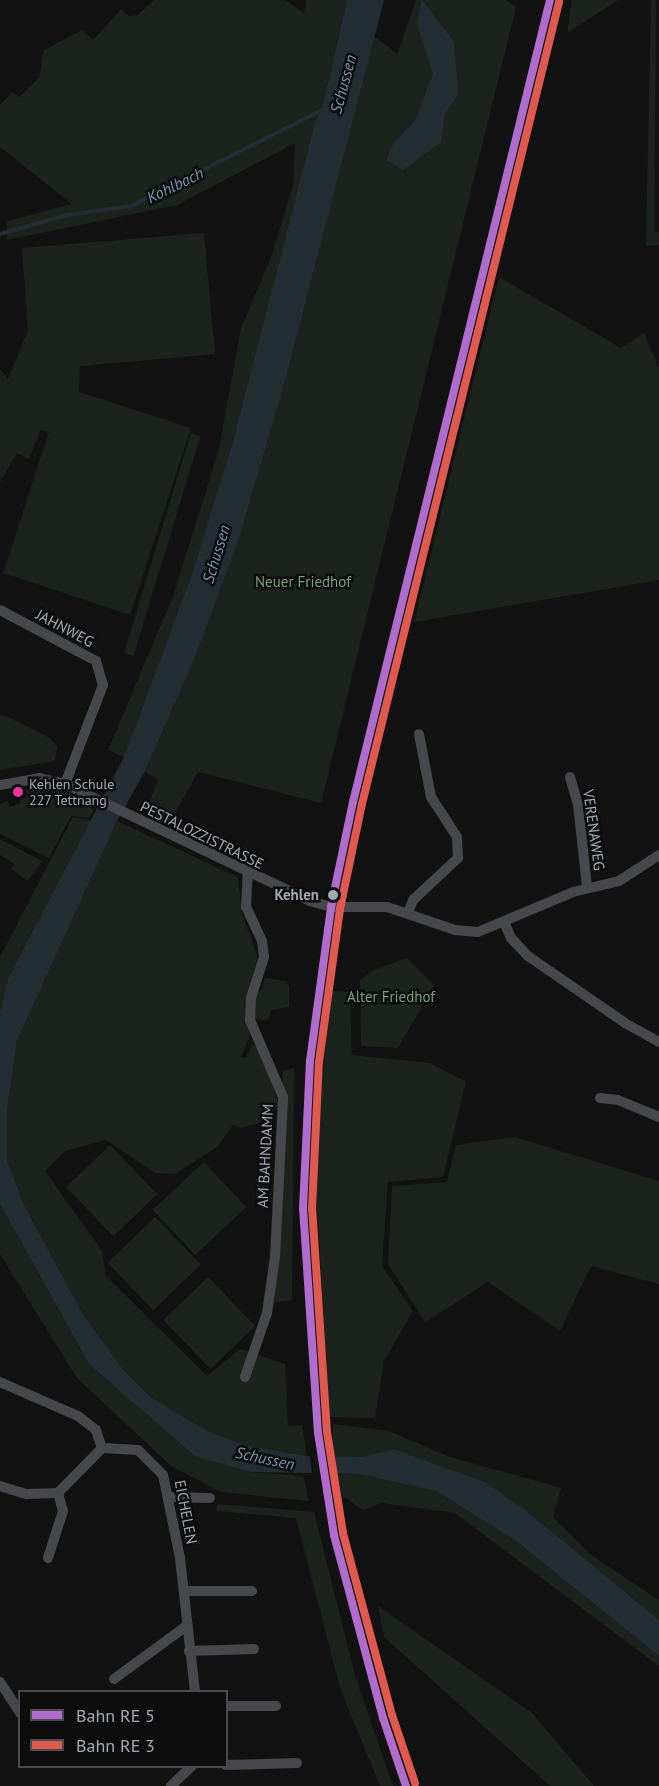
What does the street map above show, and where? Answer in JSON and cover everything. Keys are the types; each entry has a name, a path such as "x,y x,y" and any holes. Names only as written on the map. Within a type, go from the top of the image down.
{"street":[{"name":"JAHNWEG","path":"0,610 96,661 103,685 70,786"},
{"path":"419,734 431,798 457,837 458,858 413,900 408,913 455,930 478,932 505,924 544,903 587,887 619,881 659,855"},
{"name":"VERENAWEG","path":"570,777 578,805 587,887"},
{"name":"PESTALOZZISTRASSE","path":"0,785 39,778 70,786 248,874 323,905 387,907 408,913"},
{"name":"AM BAHNDAMM","path":"245,1377 267,1313 275,1257 283,1097 250,1020 251,998 264,957 262,941 246,907 248,874"},
{"path":"505,924 511,938 528,956 659,1042"},
{"path":"600,1098 618,1100 659,1117"},
{"path":"0,1382 78,1416 96,1430 102,1448 58,1493 27,1494 0,1486"},
{"name":"EICHELEN","path":"102,1448 138,1450 163,1475 169,1497 184,1591 190,1689"},
{"path":"48,1557 63,1511 58,1493"},
{"path":"169,1497 210,1498"},
{"path":"184,1591 252,1591"},
{"path":"114,1679 185,1627"},
{"path":"189,1651 254,1649"},
{"path":"0,1682 18,1710"},
{"path":"228,1706 276,1706"},
{"path":"228,1765 297,1763"},
{"path":"171,1786 191,1768"}],"green space":[{"path":"154,0 285,0 304,13 307,0 347,0 322,109 315,122 233,441 192,574 124,757 108,750 174,594 219,449 241,328 271,257 293,186 295,143 177,205 7,240 7,221 72,204 0,147 0,105 12,92 19,97 39,78 44,50 82,30 93,40 121,9 129,16 138,15"},
{"name":"Neuer Friedhof","path":"416,0 505,0 516,7 321,803 198,772 172,818 146,810 158,780 145,771 194,660 239,539 287,374 374,36 397,54"},
{"path":"572,0 618,0 567,33"},
{"path":"651,0 656,0 654,232 659,232 659,245 646,246"},
{"path":"204,233 215,354 80,366 79,392 191,428 130,615 3,573 49,432 40,430 29,459 17,453 0,482 0,369 8,379 28,330 22,248"},
{"path":"499,277 621,348 644,333 659,368 659,580 414,622"},
{"path":"191,433 201,436 133,656 124,653"},
{"path":"4,715 50,738 57,747 55,761 0,770 0,716"},
{"path":"56,788 94,810 89,818 71,816 49,858 0,834 0,804 8,801 10,807 21,803 19,797 27,795 25,790"},
{"path":"73,817 91,820 8,978 0,1011 0,957"},
{"path":"117,821 238,877 242,913 258,959 246,999 250,1036 241,1057 246,1058 253,1043 268,1067 279,1107 263,1122 242,1128 233,1125 217,1147 175,1174 155,1173 106,1140 65,1151 45,1171 102,1251 106,1276 207,1376 240,1349 285,1364 288,1426 302,1425 307,1456 244,1445 207,1431 152,1398 120,1366 83,1314 25,1207 7,1161 7,1111 17,1041"},
{"path":"0,839 42,861 28,881 11,869 14,863 0,855"},
{"name":"Alter Friedhof","path":"407,958 434,985 398,1048 361,1046 360,981 371,971"},
{"path":"265,978 285,981 289,986 289,1007 271,1010 268,1020 252,1019 256,992 262,991"},
{"path":"330,991 350,992 352,1055 430,1063 466,1082 443,1177 388,1182 382,1266 413,1311 384,1361 375,1418 330,1417 315,1173"},
{"path":"294,1068 292,1300 272,1303 283,1071"},
{"path":"515,1137 659,1181 659,1284 591,1266 560,1331 488,1282 425,1322 388,1264 392,1186 447,1182 456,1145"},
{"path":"110,1145 157,1194 113,1236 66,1187"},
{"path":"204,1162 246,1207 195,1255 153,1210"},
{"path":"0,1204 89,1364 251,1472 303,1476 309,1501 221,1492 171,1466 77,1378 0,1254"},
{"path":"155,1217 201,1264 153,1310 108,1263"},
{"path":"208,1277 255,1326 211,1369 163,1320"},
{"path":"333,1424 389,1431 447,1456 561,1488 553,1517 590,1554 659,1600 659,1620 528,1512 485,1482 394,1449 361,1457 332,1457"},
{"path":"359,1474 436,1491 516,1541 659,1656 659,1666 455,1513 382,1503 363,1510 343,1496 337,1475"},
{"path":"217,1504 314,1512 356,1679 393,1786 380,1786 340,1688 296,1518 216,1511"},
{"path":"378,1606 532,1713 594,1786 550,1786 384,1637"}],"water":[{"name":"Schussen","path":"347,0 384,0 287,374 239,539 194,660 145,771 117,821 17,1041 7,1111 7,1161 25,1207 83,1314 121,1367 152,1398 207,1431 244,1445 307,1456 361,1457 394,1449 485,1482 528,1512 659,1620 659,1656 516,1541 436,1491 359,1474 251,1472 195,1456 89,1364 0,1204 0,1011 8,978 124,757 192,574 233,441 315,122 322,109"},
{"path":"422,0 454,42 458,94 445,114 441,142 403,170 386,160 393,144 416,119 433,74 417,24"}],"pier":[{"path":"309,1453 329,1454 332,1478 313,1478"}],"waterway":[{"name":"Kohlbach","path":"0,234 67,215 131,206 326,108"}],"transit line":[{"path":"406,1786 383,1718 334,1535 318,1433 303,1209 310,1061 331,907 353,802 550,0"},
{"path":"415,1783 392,1715 343,1533 327,1432 312,1209 319,1062 340,909 362,804 559,2"}],"place":[{"name":"Kehlen Schule 227 Tettnang","path":"18,792"},
{"name":"Kehlen","path":"333,895"}]}
